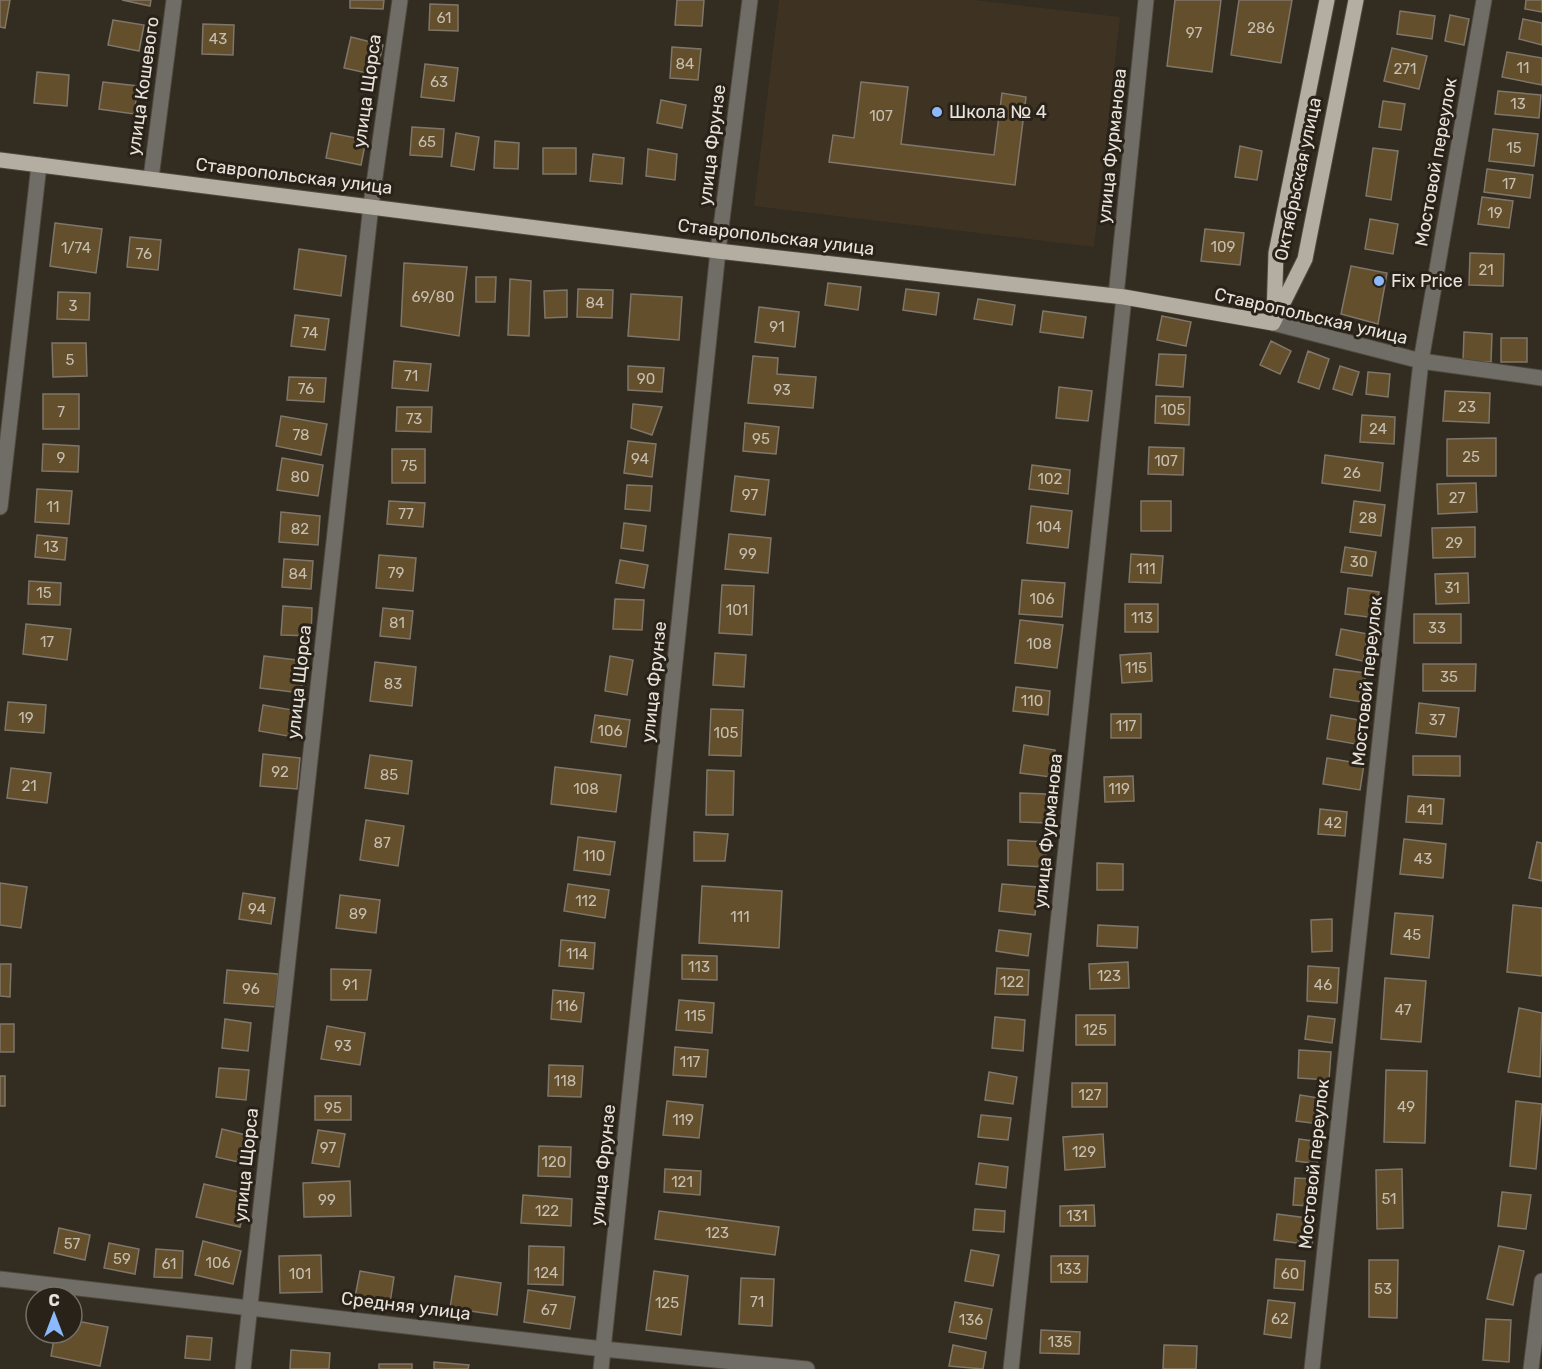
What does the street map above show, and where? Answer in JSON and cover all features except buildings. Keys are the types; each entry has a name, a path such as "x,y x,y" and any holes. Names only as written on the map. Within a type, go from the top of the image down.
{"main road":[{"name":"Октябрьская улица","path":"1273,323 1276,254 1327,0"},
{"name":"Октябрьская улица","path":"1273,323 1305,259 1356,0"},
{"name":"Ставропольская улица","path":"0,160 371,205 718,251 1120,296 1273,323"}],"street":[{"name":"улица Кошевого","path":"151,178 174,0"},
{"name":"улица Щорса","path":"243,1369 371,205 399,0"},
{"name":"улица Фрунзе","path":"601,1369 718,251 750,0"},
{"name":"улица Фурманова","path":"1011,1369 1120,296 1146,0"},
{"name":"Мостовой переулок","path":"1312,1369 1421,362 1484,0"},
{"path":"0,507 39,165"},
{"name":"Ставропольская улица","path":"1273,323 1421,362 1542,378"},
{"name":"Средняя улица","path":"0,1279 603,1349 807,1369"},
{"path":"1531,1369 1542,1281"}],"shaded area":[{"name":"Школа № 4","path":"779,0 974,0 1120,17 1094,247 754,206"}],"place":[{"name":"Школа № 4","path":"937,112"},
{"name":"Fix Price","path":"1379,281"}]}
